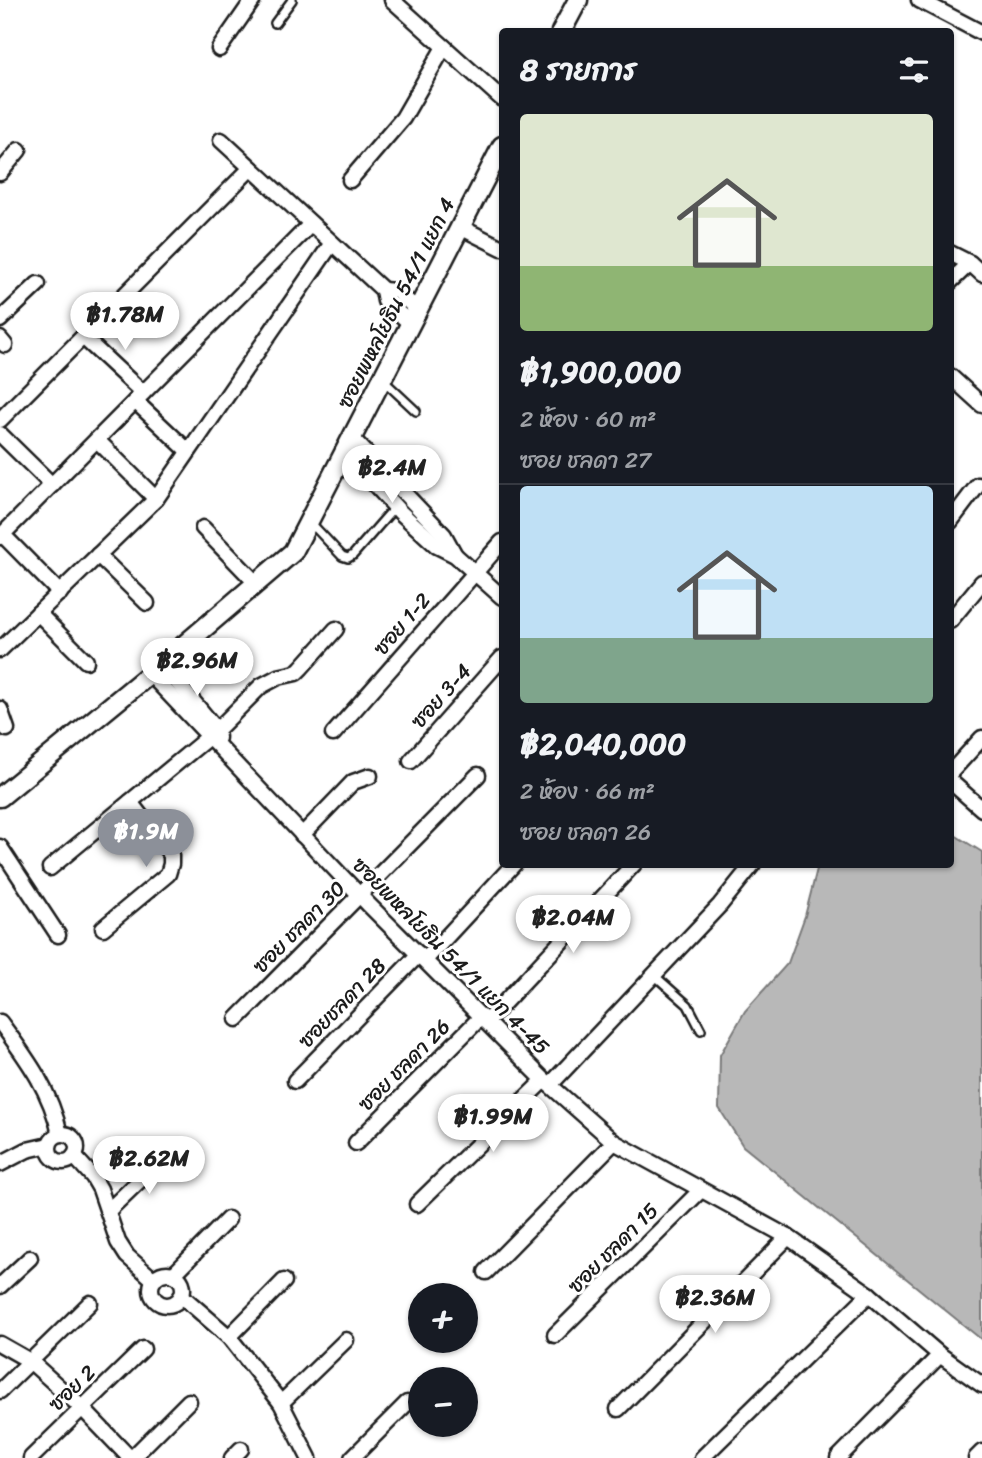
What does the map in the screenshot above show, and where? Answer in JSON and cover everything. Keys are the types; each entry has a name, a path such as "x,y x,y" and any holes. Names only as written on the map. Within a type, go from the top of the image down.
{"street":[{"path":"219,48 253,0"},
{"path":"392,0 499,96"},
{"path":"563,28 578,0"},
{"path":"919,0 982,33"},
{"path":"954,28 958,21"},
{"path":"350,180 403,118 444,47"},
{"path":"221,140 383,290 396,291 415,317"},
{"path":"0,173 19,150"},
{"name":"ซอยพหลโยธิน 54/1 แยก 4","path":"0,797 293,552 499,152"},
{"path":"0,420 251,168"},
{"path":"60,593 1,536 312,224"},
{"path":"460,227 499,246"},
{"path":"0,650 156,499 332,243"},
{"path":"954,255 970,263 982,274"},
{"path":"954,278 970,263"},
{"path":"0,320 38,284"},
{"path":"83,337 188,452"},
{"path":"954,380 982,405"},
{"path":"0,434 52,485"},
{"path":"97,440 156,499"},
{"path":"349,445 395,507 437,546 456,555"},
{"path":"349,445 444,535 456,555 499,594"},
{"path":"954,517 978,485"},
{"path":"204,527 257,584"},
{"name":"ซอย 1-2","path":"333,734 499,545"},
{"path":"98,555 147,603"},
{"path":"954,616 982,582"},
{"path":"38,613 86,661"},
{"path":"51,868 130,802 215,738 261,686 278,677 296,673 336,629"},
{"name":"ซอย 3-4","path":"411,761 499,661"},
{"name":"ซอยพหลโยธิน 54/1 แยก 4-45","path":"156,669 302,835 360,896 547,1082 614,1142 788,1237 869,1294 940,1355 982,1385"},
{"path":"0,709 7,729"},
{"path":"954,769 982,738"},
{"name":"ซอย ชลดา 30","path":"237,1019 478,775"},
{"path":"302,835 353,782 370,776"},
{"path":"954,784 982,809"},
{"path":"103,928 167,874 171,864 171,855 130,802"},
{"path":"0,847 58,935"},
{"name":"ซอยชลดา 28","path":"295,1081 510,868"},
{"name":"ซอย ชลดา 26","path":"356,1143 484,1019 630,868"},
{"path":"417,1204 547,1082 654,975 720,905 750,868"},
{"path":"0,1022 43,1085 51,1101 60,1134"},
{"path":"60,1134 69,1135 76,1142 74,1156 66,1161 57,1161 50,1154 49,1146 55,1136 60,1134"},
{"path":"486,1272 614,1142"},
{"path":"0,1164 27,1150 49,1146"},
{"path":"108,1211 166,1155"},
{"path":"74,1156 93,1177 118,1242 127,1256 154,1280"},
{"name":"ซอย ชลดา 15","path":"555,1335 701,1191"},
{"path":"173,1275 228,1219"},
{"path":"618,1409 788,1237"},
{"path":"0,1286 30,1258"},
{"path":"163,1274 173,1275 182,1283 181,1296 172,1305 159,1303 151,1292 154,1280 163,1274"},
{"path":"229,1337 284,1280"},
{"path":"702,1458 869,1294"},
{"path":"181,1296 229,1337 281,1403 309,1458"},
{"path":"0,1391 90,1303"},
{"path":"281,1403 346,1340"},
{"path":"0,1344 30,1361 82,1408 131,1458 189,1401"},
{"name":"ซอย 2","path":"31,1458 143,1349"},
{"path":"838,1458 940,1355"},
{"path":"352,1458 407,1403"},
{"path":"976,1458 982,1452"}],"lane":[{"path":"275,23 292,0"},
{"path":"382,380 416,411"},
{"path":"310,522 342,556 348,558 354,555 395,507"},
{"path":"654,975 688,1006 701,1030"}],"shaded area":[{"path":"954,834 982,852 982,1340 743,1146 719,1108 720,1055 745,1011 788,963 805,916 817,868 954,868"}]}
